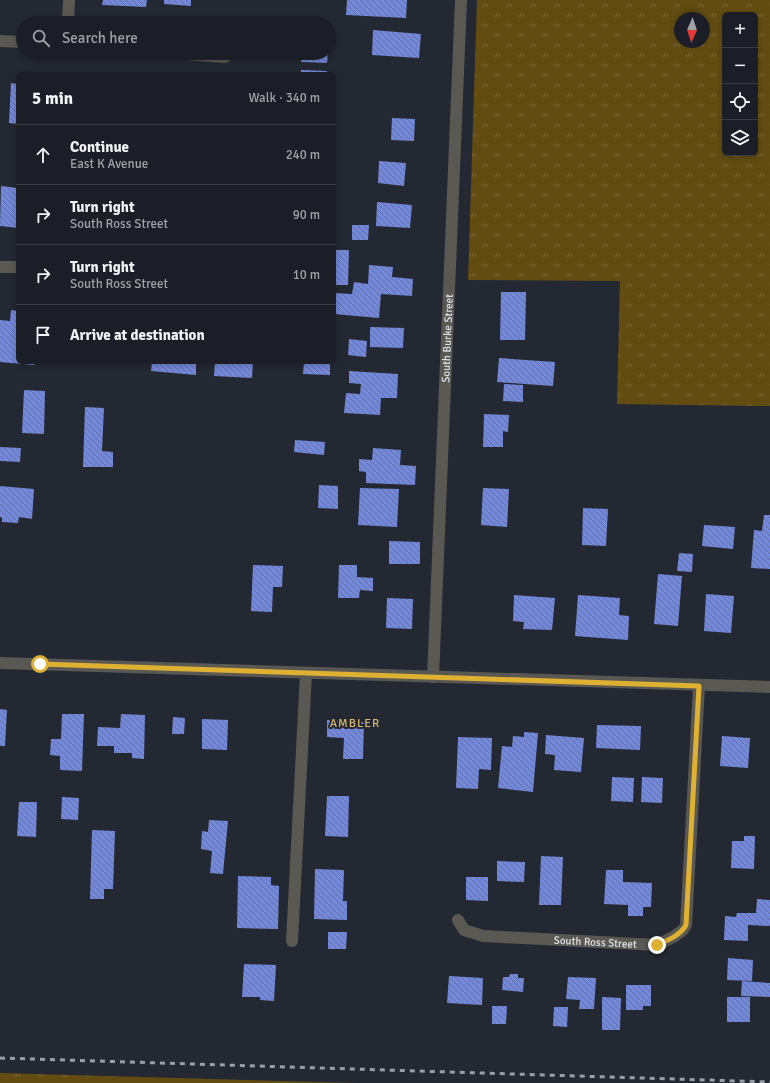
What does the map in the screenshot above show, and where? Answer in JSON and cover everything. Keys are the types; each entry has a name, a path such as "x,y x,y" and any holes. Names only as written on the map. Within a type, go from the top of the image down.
{"street":[{"path":"68,16 69,0"},
{"name":"South Burke Street","path":"433,677 461,0"},
{"path":"0,41 16,42"},
{"path":"0,267 16,267"},
{"path":"0,663 699,686 770,687"},
{"path":"292,941 306,673"},
{"name":"South Ross Street","path":"458,920 464,930 483,936 657,945 683,930 686,925 690,871 699,686"}],"green space":[{"path":"477,0 770,0 770,406 617,404 620,281 468,280"},
{"path":"0,1073 355,1083 0,1083"}],"building":[{"path":"103,0 147,0 146,7 102,5"},
{"path":"164,0 191,0 191,6 164,4"},
{"path":"347,0 407,0 406,18 346,15"},
{"path":"373,30 421,34 419,58 372,55"},
{"path":"301,60 327,60 327,63 301,62"},
{"path":"301,70 327,71 327,72 301,72"},
{"path":"11,83 16,84 16,124 9,123"},
{"path":"392,118 415,119 414,141 391,140"},
{"path":"379,161 406,163 404,186 378,183"},
{"path":"1,186 16,188 16,228 0,226"},
{"path":"377,202 412,205 410,228 376,226"},
{"path":"352,225 369,225 368,240 352,240"},
{"path":"336,250 349,250 348,285 336,285"},
{"path":"369,265 393,267 392,277 413,279 412,296 381,294 379,318 336,314 336,293 352,294 354,282 368,284"},
{"path":"501,292 526,292 525,340 500,340"},
{"path":"11,310 16,311 16,363 0,362 0,320 10,321"},
{"path":"370,327 404,328 403,348 370,347"},
{"path":"349,339 367,341 366,357 348,355"},
{"path":"499,358 555,362 553,386 497,382"},
{"path":"152,364 196,364 196,375 151,371"},
{"path":"215,364 253,364 252,378 214,376"},
{"path":"304,364 330,364 330,375 303,374"},
{"path":"349,371 398,374 397,398 381,398 380,415 344,413 346,393 360,394 361,384 349,383"},
{"path":"504,384 523,385 523,402 503,401"},
{"path":"24,390 45,391 44,434 22,433"},
{"path":"85,407 104,408 102,451 113,452 113,467 83,467"},
{"path":"484,414 509,415 508,432 503,431 503,447 483,447"},
{"path":"295,440 325,442 324,455 294,452"},
{"path":"0,447 21,448 20,462 0,461"},
{"path":"373,448 401,450 400,465 416,466 415,485 366,483 366,472 359,471 359,459 372,460"},
{"path":"319,485 338,486 338,509 318,508"},
{"path":"0,486 34,489 32,519 19,517 18,523 2,522 2,518 0,517"},
{"path":"360,488 399,489 397,527 358,525"},
{"path":"483,488 509,489 507,527 481,525"},
{"path":"583,508 608,509 606,546 582,545"},
{"path":"764,515 770,515 770,569 751,568 754,530 762,531"},
{"path":"704,525 735,527 733,549 702,546"},
{"path":"389,541 420,542 420,564 389,564"},
{"path":"679,553 693,554 692,572 677,571"},
{"path":"253,565 283,566 282,587 273,587 272,612 251,611"},
{"path":"339,565 357,565 357,577 373,578 373,591 360,590 359,598 338,598"},
{"path":"658,574 682,576 678,626 654,624"},
{"path":"706,594 734,596 731,633 704,631"},
{"path":"514,595 555,598 552,630 523,629 524,622 513,621"},
{"path":"578,595 620,598 619,615 629,616 628,640 575,636"},
{"path":"387,598 413,599 412,629 386,628"},
{"path":"0,709 7,710 5,746 0,746"},
{"path":"62,714 84,714 82,771 60,770 60,756 50,755 51,739 61,739"},
{"path":"121,714 145,715 144,759 132,758 132,753 114,753 114,746 97,746 98,727 120,728"},
{"path":"173,717 185,718 184,734 172,734"},
{"path":"202,719 228,720 227,750 202,749"},
{"path":"327,720 364,722 363,759 343,759 344,738 327,737"},
{"path":"597,725 641,726 640,750 596,748"},
{"path":"524,732 538,733 533,792 498,788 502,746 512,747 513,736 524,737"},
{"path":"546,735 584,738 581,772 554,770 555,755 545,754"},
{"path":"722,736 750,738 748,768 720,766"},
{"path":"458,737 492,738 491,770 479,769 478,789 456,788"},
{"path":"612,777 634,778 633,802 611,801"},
{"path":"642,777 663,778 662,803 641,802"},
{"path":"327,796 349,796 348,837 325,836"},
{"path":"62,797 79,798 78,820 61,819"},
{"path":"19,802 37,802 36,837 17,836"},
{"path":"209,820 228,821 223,874 210,873 212,851 201,849 202,831 208,832"},
{"path":"92,830 115,831 113,889 104,889 104,899 90,899"},
{"path":"744,836 755,836 754,869 731,868 732,841 744,841"},
{"path":"541,856 563,857 561,905 539,905"},
{"path":"497,861 525,862 524,882 497,881"},
{"path":"315,869 344,870 343,901 347,901 347,920 314,919"},
{"path":"606,870 623,870 623,882 652,883 651,907 643,907 643,916 628,916 628,905 604,904"},
{"path":"238,876 271,877 271,885 279,886 278,929 237,928"},
{"path":"466,877 488,877 488,901 466,900"},
{"path":"757,899 770,900 770,926 748,925 748,941 724,940 725,916 736,917 737,913 756,913"},
{"path":"328,932 347,932 346,949 328,949"},
{"path":"728,958 753,960 752,981 727,980"},
{"path":"244,964 276,965 274,1001 260,1000 260,997 242,997"},
{"path":"510,974 518,974 518,978 524,978 523,992 502,990 503,977 509,977"},
{"path":"449,976 483,978 482,1005 447,1003"},
{"path":"568,977 596,978 594,1009 579,1009 580,1000 566,999"},
{"path":"742,981 770,983 770,997 741,996"},
{"path":"626,985 651,985 651,1006 643,1006 643,1010 626,1010"},
{"path":"602,997 621,998 620,1030 602,1030"},
{"path":"727,997 750,997 750,1022 727,1022"},
{"path":"492,1006 507,1006 506,1024 492,1024"},
{"path":"554,1007 568,1007 567,1027 553,1026"}],"railway":[{"path":"0,1058 770,1082"}],"district":[{"name":"AMBLER","path":"355,723"}],"route":[{"path":"40,664 699,686 686,925 683,930 675,936 657,945"}]}
